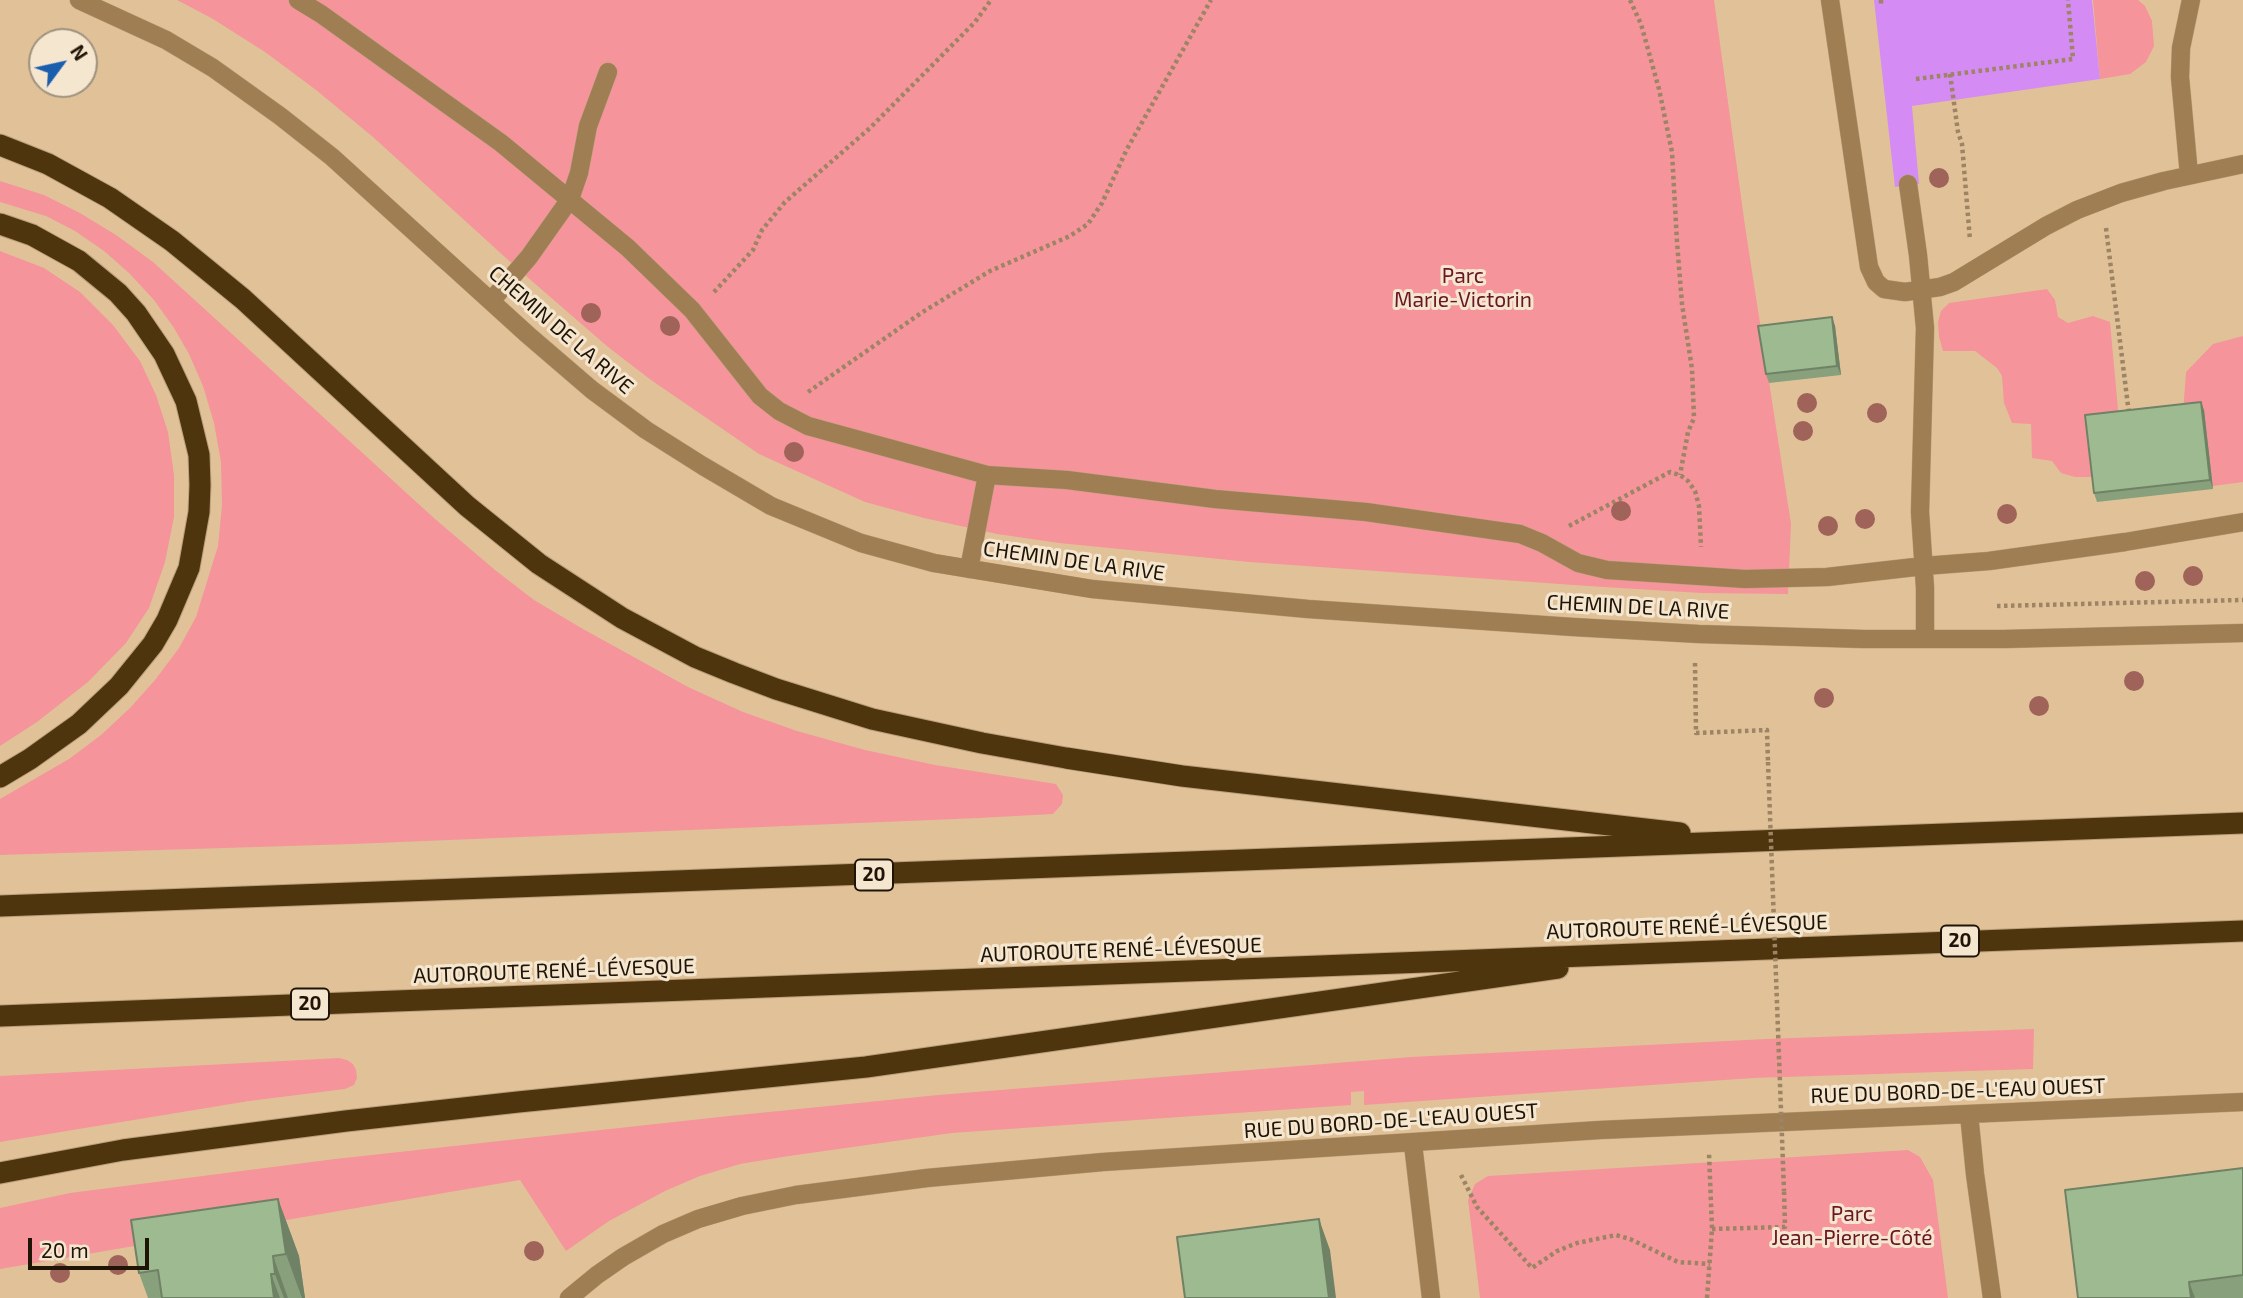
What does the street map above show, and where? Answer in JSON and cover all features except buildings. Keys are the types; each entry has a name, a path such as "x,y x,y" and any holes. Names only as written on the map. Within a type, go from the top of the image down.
{"highway":[{"path":"0,145 48,164 110,198 172,241 243,299 467,506 539,564 622,618 695,657 776,690 872,719 982,743 1127,769 1748,841"},
{"path":"0,224 32,235 79,261 118,293 136,313 164,354 186,401 199,455 200,485 198,521 189,568 171,612 153,644 120,686 79,724 0,777"},
{"name":"20","path":"0,906 2243,823"},
{"name":"AUTOROUTE RENÉ-LÉVESQUE","path":"0,1016 2243,931"},
{"path":"0,1173 96,1154 346,1121 866,1068 1678,951"}],"street":[{"name":"CHEMIN DE LA RIVE","path":"79,0 166,40 213,68 270,108 332,157 592,390 646,430 771,506 861,543 934,563 1092,589 1308,609 1699,634 1925,639 2243,633"},
{"path":"298,0 501,143 628,248 692,310 760,396 779,411 808,426 987,475 1067,480 1215,499 1366,512 1520,534 1578,563 1607,570 1745,579 1827,577 1989,561 2243,522"},
{"path":"1830,0 1872,276 1884,289 1905,292 1954,282 2046,226 2121,193 2243,164"},
{"path":"2189,175 2180,77 2181,48 2191,0"},
{"path":"491,301 529,257 570,199 579,173 588,127 608,72"},
{"path":"1908,184 1922,289 1925,362 1920,436 1925,639"},
{"path":"969,569 987,475"},
{"name":"RUE DU BORD-DE-L'EAU OUEST","path":"569,1298 623,1257 678,1227 718,1213 783,1197 829,1190 1004,1170 1693,1125 2243,1102"},
{"path":"1969,1114 1992,1298"},
{"path":"1413,1144 1431,1298"}],"path":[{"path":"692,310 745,259 762,230 785,202 870,128 975,22 991,0"},
{"path":"788,416 802,398 820,383 921,313 990,271 1070,236 1088,224 1102,203 1127,149 1211,0"},
{"path":"1630,0 1641,24 1659,89 1672,152 1682,304 1692,369 1694,418 1688,432 1680,475"},
{"path":"1916,79 2073,59 2068,0"},
{"path":"1950,74 1962,144 1972,272"},
{"path":"2102,201 2129,419"},
{"path":"1542,543 1580,519 1670,471 1688,481 1695,491 1699,506 1702,576"},
{"path":"1987,607 2243,600"},
{"path":"1697,653 1694,668 1696,733 1767,730 1785,1227 1712,1229"},
{"path":"1707,1298 1712,1229 1709,1154"},
{"path":"1461,1175 1477,1207 1532,1268 1557,1251 1577,1243 1616,1236 1630,1239 1678,1262 1710,1264"}],"green space":[{"name":"Parc Marie-Victorin","path":"177,0 1714,0 1745,226 1791,524 1788,594 1701,593 1249,562 997,534 865,502 759,454 651,380 608,347 373,137 316,90 265,52"},
{"path":"2093,0 2138,0 2145,6 2152,21 2154,46 2146,62 2130,74 2100,79"},
{"path":"0,181 44,195 80,213 153,262 435,519 534,600 583,629 688,687 743,712 865,750 935,765 1056,784 1063,795 1062,804 1053,814 979,818 353,844 0,855 0,799 69,759 101,735 130,708 179,648 196,617 218,546 222,505 221,462 214,423 203,386 174,328 154,300 104,251 75,231 46,216 0,202"},
{"path":"0,251 44,268 80,292 113,325 140,361 156,395 168,432 174,475 174,517 165,562 149,608 126,643 88,682 37,722 0,746"},
{"path":"2047,289 2055,300 2058,317 2068,323 2093,316 2110,322 2119,420 2095,477 2075,477 2061,473 2052,461 2032,458 2031,424 2012,423 2004,403 2002,376 1997,368 1975,351 1943,351 1939,337 1938,322 1941,311 1949,303"},
{"path":"2243,336 2243,482 2213,486 2183,413 2186,372 2213,344"},
{"path":"2034,1029 2033,1069 1753,1078 1364,1105 1364,1091 1351,1092 1351,1105 952,1133 789,1156 740,1164 700,1176 609,1221 566,1251 520,1180 0,1269 0,1208 70,1193 335,1159 938,1095 1411,1057"},
{"path":"339,1058 353,1064 356,1070 354,1085 345,1089 249,1101 0,1142 0,1076"},
{"name":"Parc Jean-Pierre-Côté","path":"1908,1150 1920,1157 1933,1180 1948,1298 1480,1298 1468,1200 1475,1184 1488,1176"}],"shaded area":[{"path":"1874,0 2092,0 2100,79 1912,106 1919,184 1895,187"}]}
